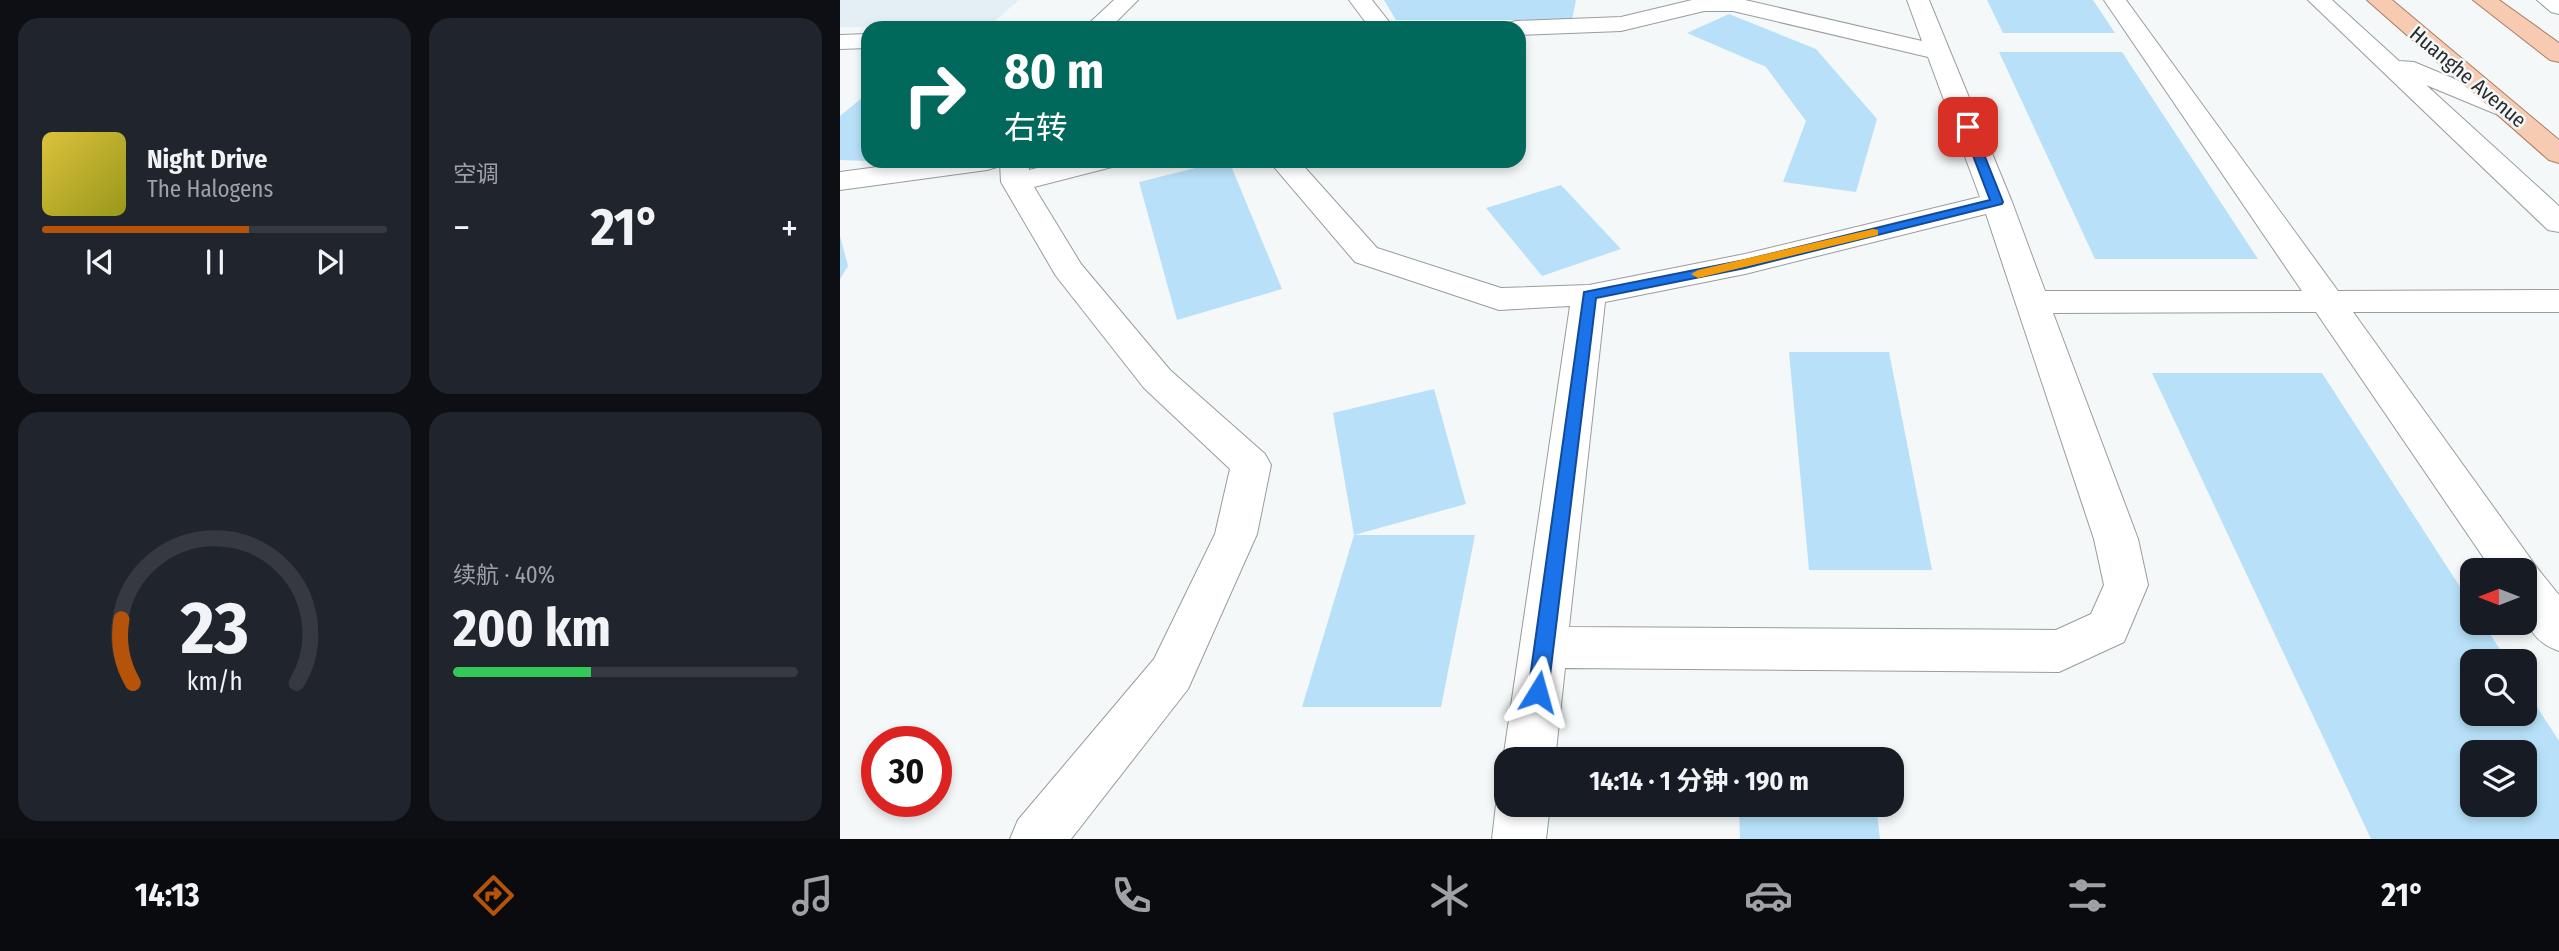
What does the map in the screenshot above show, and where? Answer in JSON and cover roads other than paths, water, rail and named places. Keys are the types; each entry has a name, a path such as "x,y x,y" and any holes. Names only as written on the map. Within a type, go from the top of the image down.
{"main road":[{"name":"Huanghe Avenue","path":"2378,0 2559,154"},
{"path":"2484,0 2559,55"}],"street":[{"path":"1101,21 1127,0"},
{"path":"1360,0 1376,21"},
{"path":"1601,25 1605,0"},
{"path":"1544,647 2059,651 2108,628 2126,585 2116,539 1997,202 1918,0"},
{"path":"2115,0 2508,558"},
{"path":"2319,0 2559,223"},
{"path":"2548,0 2559,8"},
{"path":"1526,28 1621,24 1704,4 1733,4 1938,52"},
{"path":"840,42 861,41"},
{"path":"2381,57 2508,111"},
{"path":"840,181 1006,168 1068,269 1157,379 1251,465 1236,534 1171,674 1037,839"},
{"path":"1289,168 1366,255 1499,299 1589,295 1745,264 1997,202"},
{"path":"1531,747 1589,295"},
{"path":"2033,302 2559,301"},
{"path":"2538,601 2559,631"},
{"path":"1519,839 1522,817"}]}
